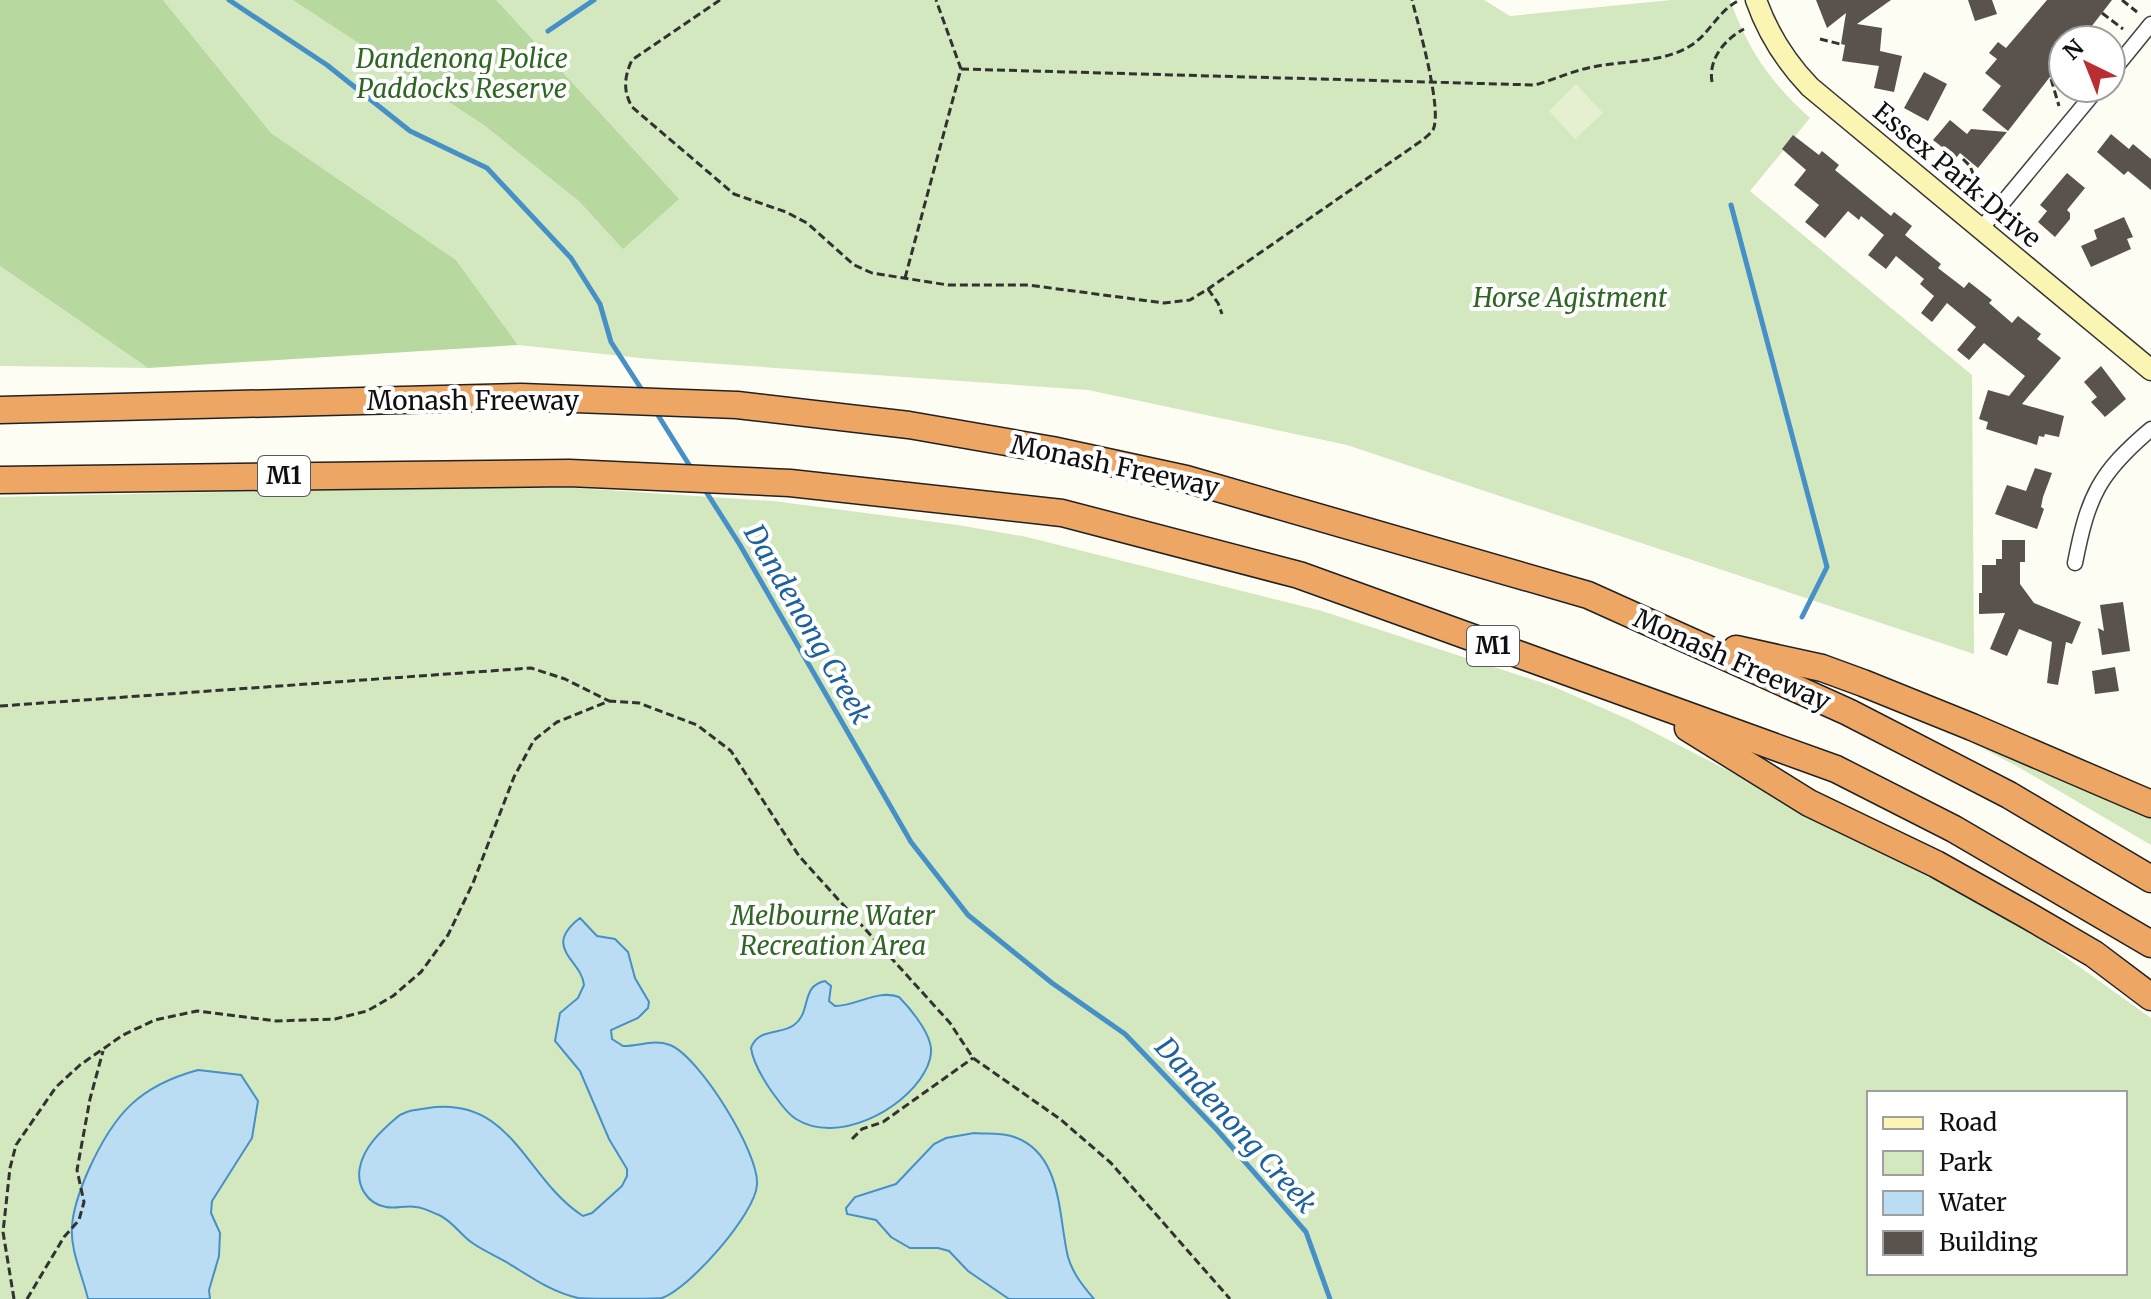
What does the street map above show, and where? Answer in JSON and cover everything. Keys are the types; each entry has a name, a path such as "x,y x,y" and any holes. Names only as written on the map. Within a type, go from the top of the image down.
{"highway":[{"name":"Monash Freeway","path":"0,410 521,397 737,405 909,425 1052,450 1186,479 1588,595 1848,712 2023,803 2151,879"},
{"name":"M1","path":"0,480 569,473 790,483 1062,513 1299,575 1836,769 1954,829 2151,944"},
{"path":"1678,637 1822,668 1972,727 2151,804"},
{"path":"1643,701 1809,803 1936,864 2094,954 2151,997"}],"street":[{"name":"Essex Park Drive","path":"1756,0 1763,21 1781,53 1810,87 2151,370"},
{"path":"2127,53 2151,24"},
{"path":"1981,229 2085,104"},
{"path":"2075,563 2087,508 2100,482 2120,456 2151,429"}],"path":[{"path":"720,0 632,60 625,73 625,88 632,107 734,194 786,212 807,223 854,265 872,273 948,285 1028,285 1164,303 1190,300 1208,289 1424,139 1433,129 1435,119 1431,81 1412,0"},
{"path":"905,278 961,69 936,0"},
{"path":"961,69 1535,85 1587,68 1667,55 1689,47 1727,8 1740,0"},
{"path":"2122,0 2137,12"},
{"path":"2102,13 2116,24"},
{"path":"1712,82 1711,66 1715,58 1733,36 1744,29"},
{"path":"1820,39 1840,44"},
{"path":"1963,159 1970,166 1983,198"},
{"path":"1208,289 1222,314"},
{"path":"0,706 531,668 565,679 609,701 639,703 697,725 731,751 799,856 950,1023 973,1058 1060,1119 1111,1163 1230,1299"},
{"path":"14,1299 3,1232 10,1168 16,1145 56,1087 80,1065 123,1035 155,1020 197,1011 276,1021 335,1019 367,1011 393,996 421,972 448,935 473,883 514,777 534,740 557,722 609,701"},
{"path":"27,1299 31,1288 79,1220 84,1202 77,1170 103,1050"},
{"path":"852,1139 862,1129 883,1122 904,1108 930,1086 973,1058"}],"green space":[{"path":"0,0 163,0 271,133 456,260 518,345 148,368 0,266"},
{"path":"163,0 1484,0 1510,16 1671,0 1730,0 1762,65 1783,92 1810,118 1750,191 1972,375 1974,654 1347,445 1088,390 650,359 518,345 456,260 271,133"},
{"name":"Dandenong Police Paddocks Reserve","path":"293,0 496,0 679,199 623,249 579,201 484,125"},
{"path":"1576,84 1603,113 1575,139 1549,111"},
{"path":"0,266 148,368 0,366"},
{"name":"Melbourne Water Recreation Area","path":"448,487 576,488 773,501 1027,537 1322,611 1552,686 1630,720 1940,880 2046,943 2151,1018 2151,1299 0,1299 0,497"},
{"path":"1954,733 2151,812 2151,845 2020,768"}],"water":[{"path":"580,918 597,936 615,939 628,952 635,978 649,1002 648,1008 638,1018 611,1030 612,1039 623,1046 664,1043 682,1053 726,1108 749,1152 755,1171 757,1185 753,1198 733,1231 704,1265 662,1298 578,1298 559,1292 475,1245 439,1215 408,1206 379,1205 368,1198 361,1187 359,1174 362,1160 378,1135 399,1116 428,1108 457,1108 480,1115 499,1127 546,1182 583,1216 592,1213 622,1186 627,1169 609,1139 580,1071 555,1041 560,1013 578,998 584,985 564,946 569,928"},
{"path":"825,981 831,986 829,1001 835,1006 875,996 899,997 921,1025 931,1051 924,1073 901,1099 868,1120 830,1128 812,1126 789,1114 762,1076 751,1048 759,1037 794,1025 803,1013 812,988"},
{"path":"198,1070 241,1075 258,1101 252,1138 212,1201 211,1213 220,1233 219,1256 209,1290 210,1299 88,1299 75,1254 73,1220 80,1190 98,1150 119,1118 144,1094 160,1084"},
{"path":"974,1133 1011,1136 1028,1144 1040,1155 1055,1187 1070,1263 1094,1299 1009,1299 968,1271 949,1251 910,1248 891,1237 876,1220 847,1214 846,1208 855,1197 896,1184 934,1144 946,1138"}],"building":[{"path":"1816,0 1891,0 1857,24 1882,28 1880,51 1902,56 1894,92 1874,88 1879,66 1842,61 1845,45 1841,44 1846,13 1827,28"},
{"path":"1968,0 1992,0 1997,14 1975,21"},
{"path":"2047,0 2112,0 2093,24 2047,24 2047,81 2008,131 1982,110 2001,86 1985,73 1997,59 1989,53 1998,42 2006,48"},
{"path":"1924,72 1947,84 1928,121 1904,108"},
{"path":"1950,120 1967,134 1971,129 2007,132 1978,168 1960,153 1956,158 1933,140"},
{"path":"2111,134 2129,149 2133,144 2151,159 2151,190 2128,171 2124,175 2097,152"},
{"path":"1793,135 1819,155 1822,151 1839,165 1835,170 1891,216 1894,212 1912,226 1905,235 1941,264 1938,268 1964,288 1969,282 1992,300 1989,303 2012,323 2018,316 2041,334 2037,339 2061,358 2022,404 2064,416 2059,437 2039,436 2037,445 1986,429 1988,422 1979,419 1988,390 2009,396 2025,376 1984,343 1969,360 1957,350 1976,327 1947,303 1932,322 1921,313 1934,296 1920,284 1924,279 1896,256 1886,269 1868,255 1884,235 1861,216 1859,220 1848,211 1825,238 1805,222 1819,205 1794,185 1806,170 1782,149"},
{"path":"2067,173 2085,188 2067,210 2070,219 2055,237 2038,222 2047,211 2040,205"},
{"path":"2124,217 2133,237 2127,239 2131,249 2091,267 2081,246 2097,239 2094,230"},
{"path":"2101,366 2126,399 2105,417 2091,402 2097,397 2084,382"},
{"path":"2035,468 2052,473 2043,497 2041,507 2044,509 2037,529 1995,514 2007,485 2026,491"},
{"path":"2002,540 2025,540 2025,562 2020,562 2020,584 2034,603 2081,622 2072,644 2066,642 2058,685 2047,683 2052,642 2019,629 2007,656 1990,649 2005,613 1979,614 1982,565 1996,565 1996,559 2002,559"},
{"path":"2123,602 2130,651 2102,655 2098,628 2104,631 2100,605"},
{"path":"2115,667 2119,691 2095,694 2092,671"}],"waterway":[{"name":"Dandenong Creek","path":"229,0 327,65 410,131 487,168 571,258 600,304 611,342 644,393"},
{"path":"548,31 594,0"},
{"path":"1731,205 1827,567 1802,617"},
{"name":"Dandenong Creek","path":"656,412 693,471"},
{"name":"Dandenong Creek","path":"705,490 740,545 911,842 968,915 1052,983 1125,1034 1218,1131 1306,1232 1330,1299"}],"park label":[{"name":"Horse Agistment","path":"1570,298"}]}
